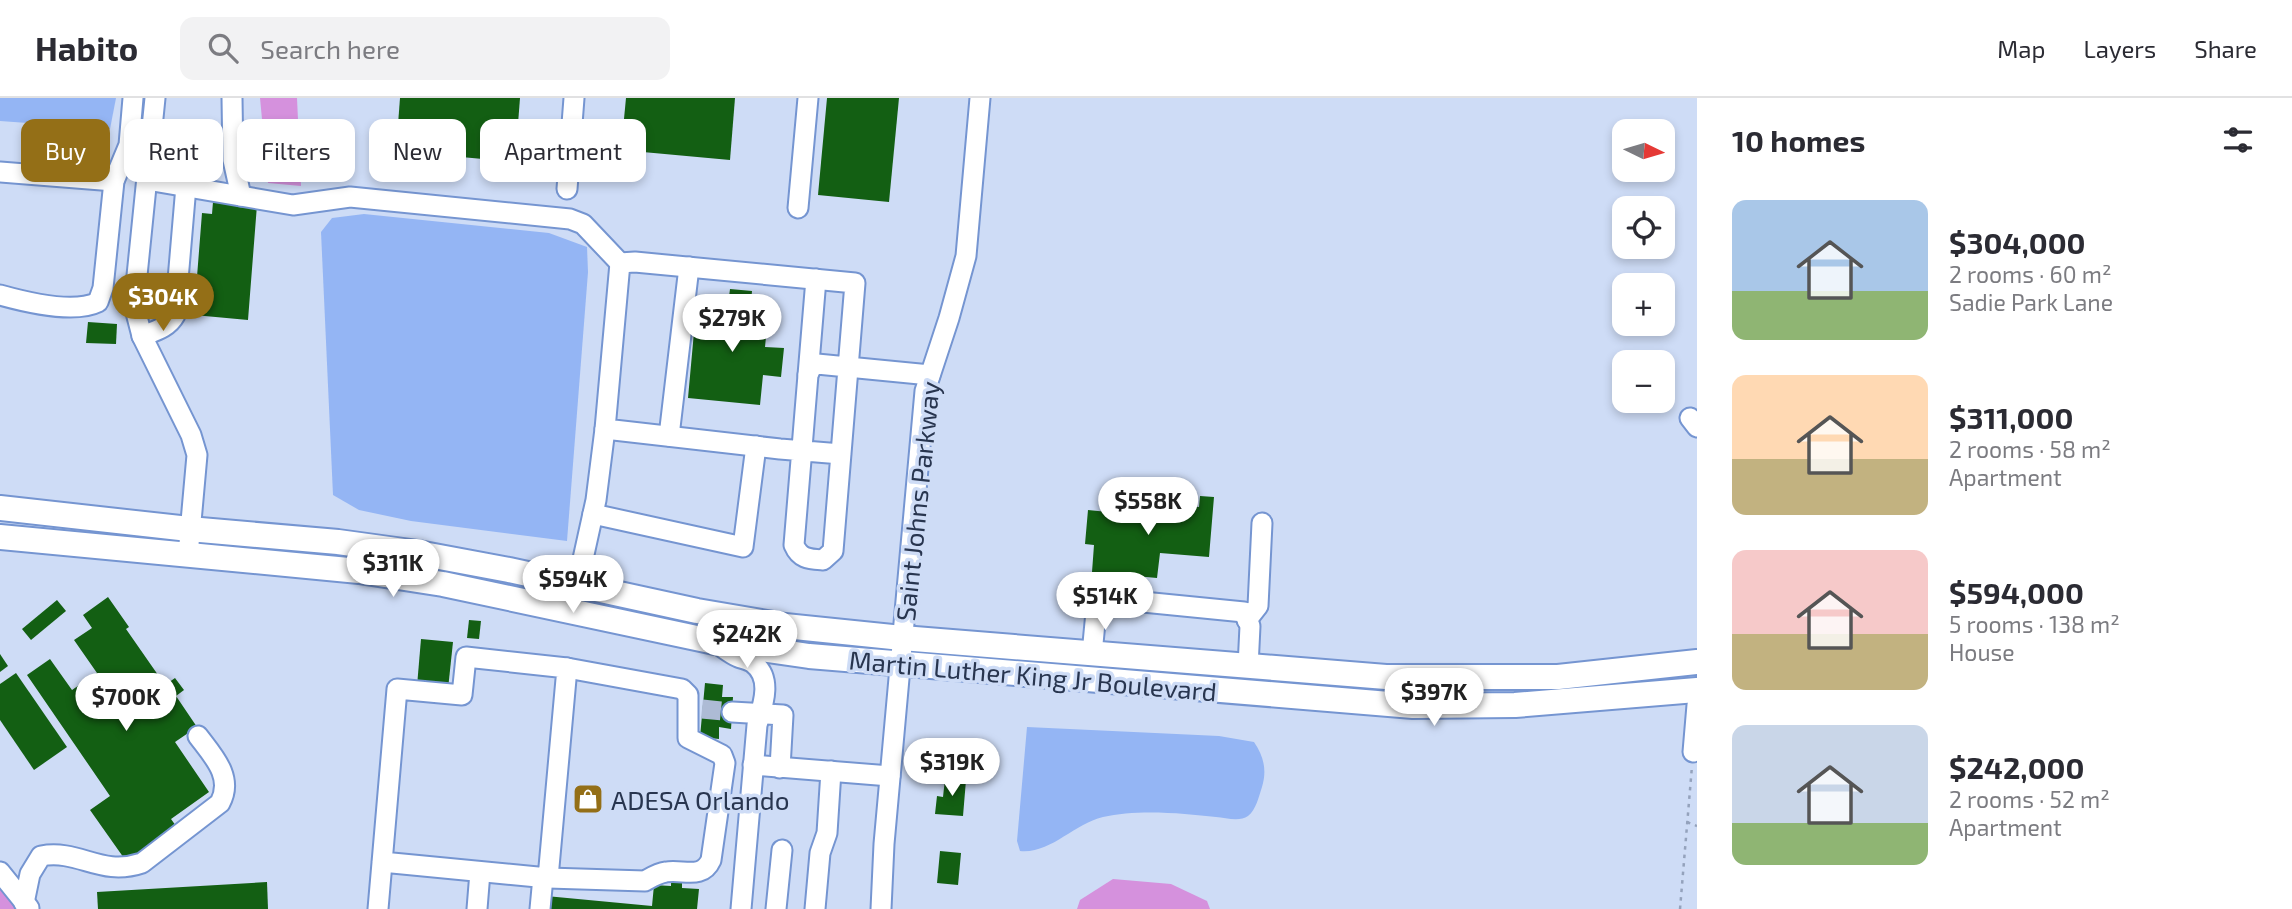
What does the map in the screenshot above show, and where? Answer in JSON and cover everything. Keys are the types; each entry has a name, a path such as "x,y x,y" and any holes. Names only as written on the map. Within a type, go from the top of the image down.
{"main road":[{"name":"Martin Luther King Jr Boulevard","path":"0,509 338,542 418,553 697,611 786,626 902,638 1386,677 1558,677 1697,662"},
{"name":"Martin Luther King Jr Boulevard","path":"0,537 359,571 443,584 715,642 809,656 1413,706 1567,702 1697,690"},
{"path":"582,587 603,618"},
{"path":"1130,683 1149,675 1233,681 1243,677 1248,667"}],"street":[{"path":"0,295 26,302 87,307 98,302 103,288 114,181 129,145 133,98"},
{"path":"153,119 155,98"},
{"path":"232,98 233,160 241,196"},
{"path":"567,189 574,98"},
{"path":"799,208 808,98"},
{"name":"Saint Johns Parkway","path":"881,909 890,776 925,391 966,256 980,98"},
{"path":"0,172 114,181"},
{"path":"147,182 134,305 142,336 191,435 197,455 188,555"},
{"path":"160,182 293,205 350,197 577,220 620,263 635,262 855,282 833,551 823,560 805,558 797,553 794,545 816,279"},
{"path":"142,336 171,323 175,315 186,186"},
{"path":"582,587 605,429 620,263"},
{"path":"669,436 689,267"},
{"path":"808,375 811,368 817,364 930,375"},
{"path":"605,429 841,454"},
{"path":"593,514 743,547 756,446"},
{"path":"1247,620 1258,606 1262,523"},
{"path":"1092,654 1096,612 1102,601 1143,602 1244,612 1250,626 1248,667"},
{"path":"715,642 734,656 751,662 762,672 765,687 757,725 741,909"},
{"path":"378,909 382,862 397,689 462,695 466,657 567,668 682,689 695,708 688,738 722,755 725,763 711,860 708,868 700,872 667,871 645,881 546,878 382,862"},
{"path":"540,909 546,878 567,668"},
{"path":"1693,752 1697,705"},
{"path":"732,712 783,715 780,768"},
{"path":"27,906 30,874 41,856 57,853 109,868 127,868 142,863 219,803 224,794 225,778 220,764 198,736"},
{"path":"753,765 890,776"},
{"path":"815,909 820,853 827,834 831,771"},
{"path":"776,909 782,850"},
{"path":"0,872 27,906"},
{"path":"477,909 480,872"}],"path":[{"path":"1679,909 1693,752"},
{"path":"1687,822 1697,826"}],"shaded area":[{"path":"260,98 297,98 298,119 262,119"},
{"path":"301,182 301,186 268,183"},
{"path":"1113,879 1171,884 1207,901 1210,909 1077,909 1080,900"},
{"path":"0,883 20,909 0,909"}],"water":[{"path":"0,98 116,98 110,129 110,119 0,121"},
{"path":"364,214 549,233 587,247 588,272 567,541 411,521 359,510 333,495 321,232 332,218"},
{"path":"1027,727 1219,736 1254,742 1264,764 1264,781 1255,807 1245,818 1160,812 1116,815 1092,821 1042,848 1020,851 1017,841"}],"building":[{"path":"400,98 520,98 518,119 480,119 480,159 466,157 466,119 398,119"},
{"path":"626,98 735,98 730,160 646,152 646,119 624,119"},
{"path":"827,98 899,98 889,202 818,195"},
{"path":"213,202 257,205 248,320 194,315 202,213 212,214"},
{"path":"730,289 752,291 750,314 768,316 765,347 784,348 781,377 763,375 760,405 688,398 696,310 727,313"},
{"path":"88,322 117,324 116,344 86,343"},
{"path":"1200,496 1214,497 1209,557 1160,553 1157,578 1092,572 1094,545 1085,544 1088,510 1147,516 1148,503 1199,507"},
{"path":"108,597 129,627 126,629 165,685 175,678 184,690 176,696 197,727 175,742 209,792 171,819 176,826 126,861 90,810 110,796 27,675 50,659 72,690 97,673 74,640 92,628 83,615"},
{"path":"57,600 66,611 31,640 22,629"},
{"path":"469,620 481,621 479,639 467,638"},
{"path":"421,639 453,642 448,689 417,686"},
{"path":"0,654 8,666 0,672"},
{"path":"16,673 67,747 34,770 0,720 0,684"},
{"path":"705,683 723,685 722,697 733,697 731,729 719,727 719,739 700,737"},
{"path":"945,779 966,780 963,816 935,814 937,796 943,797"},
{"path":"940,851 961,853 958,885 937,883"},
{"path":"671,880 682,881 682,888 699,889 697,909 545,909 546,896 652,906 654,885 671,886"},
{"path":"267,882 268,909 98,909 97,892"}],"tunnel":[{"path":"702,709 732,712"}],"place":[{"name":"ADESA Orlando","path":"588,799"}]}
